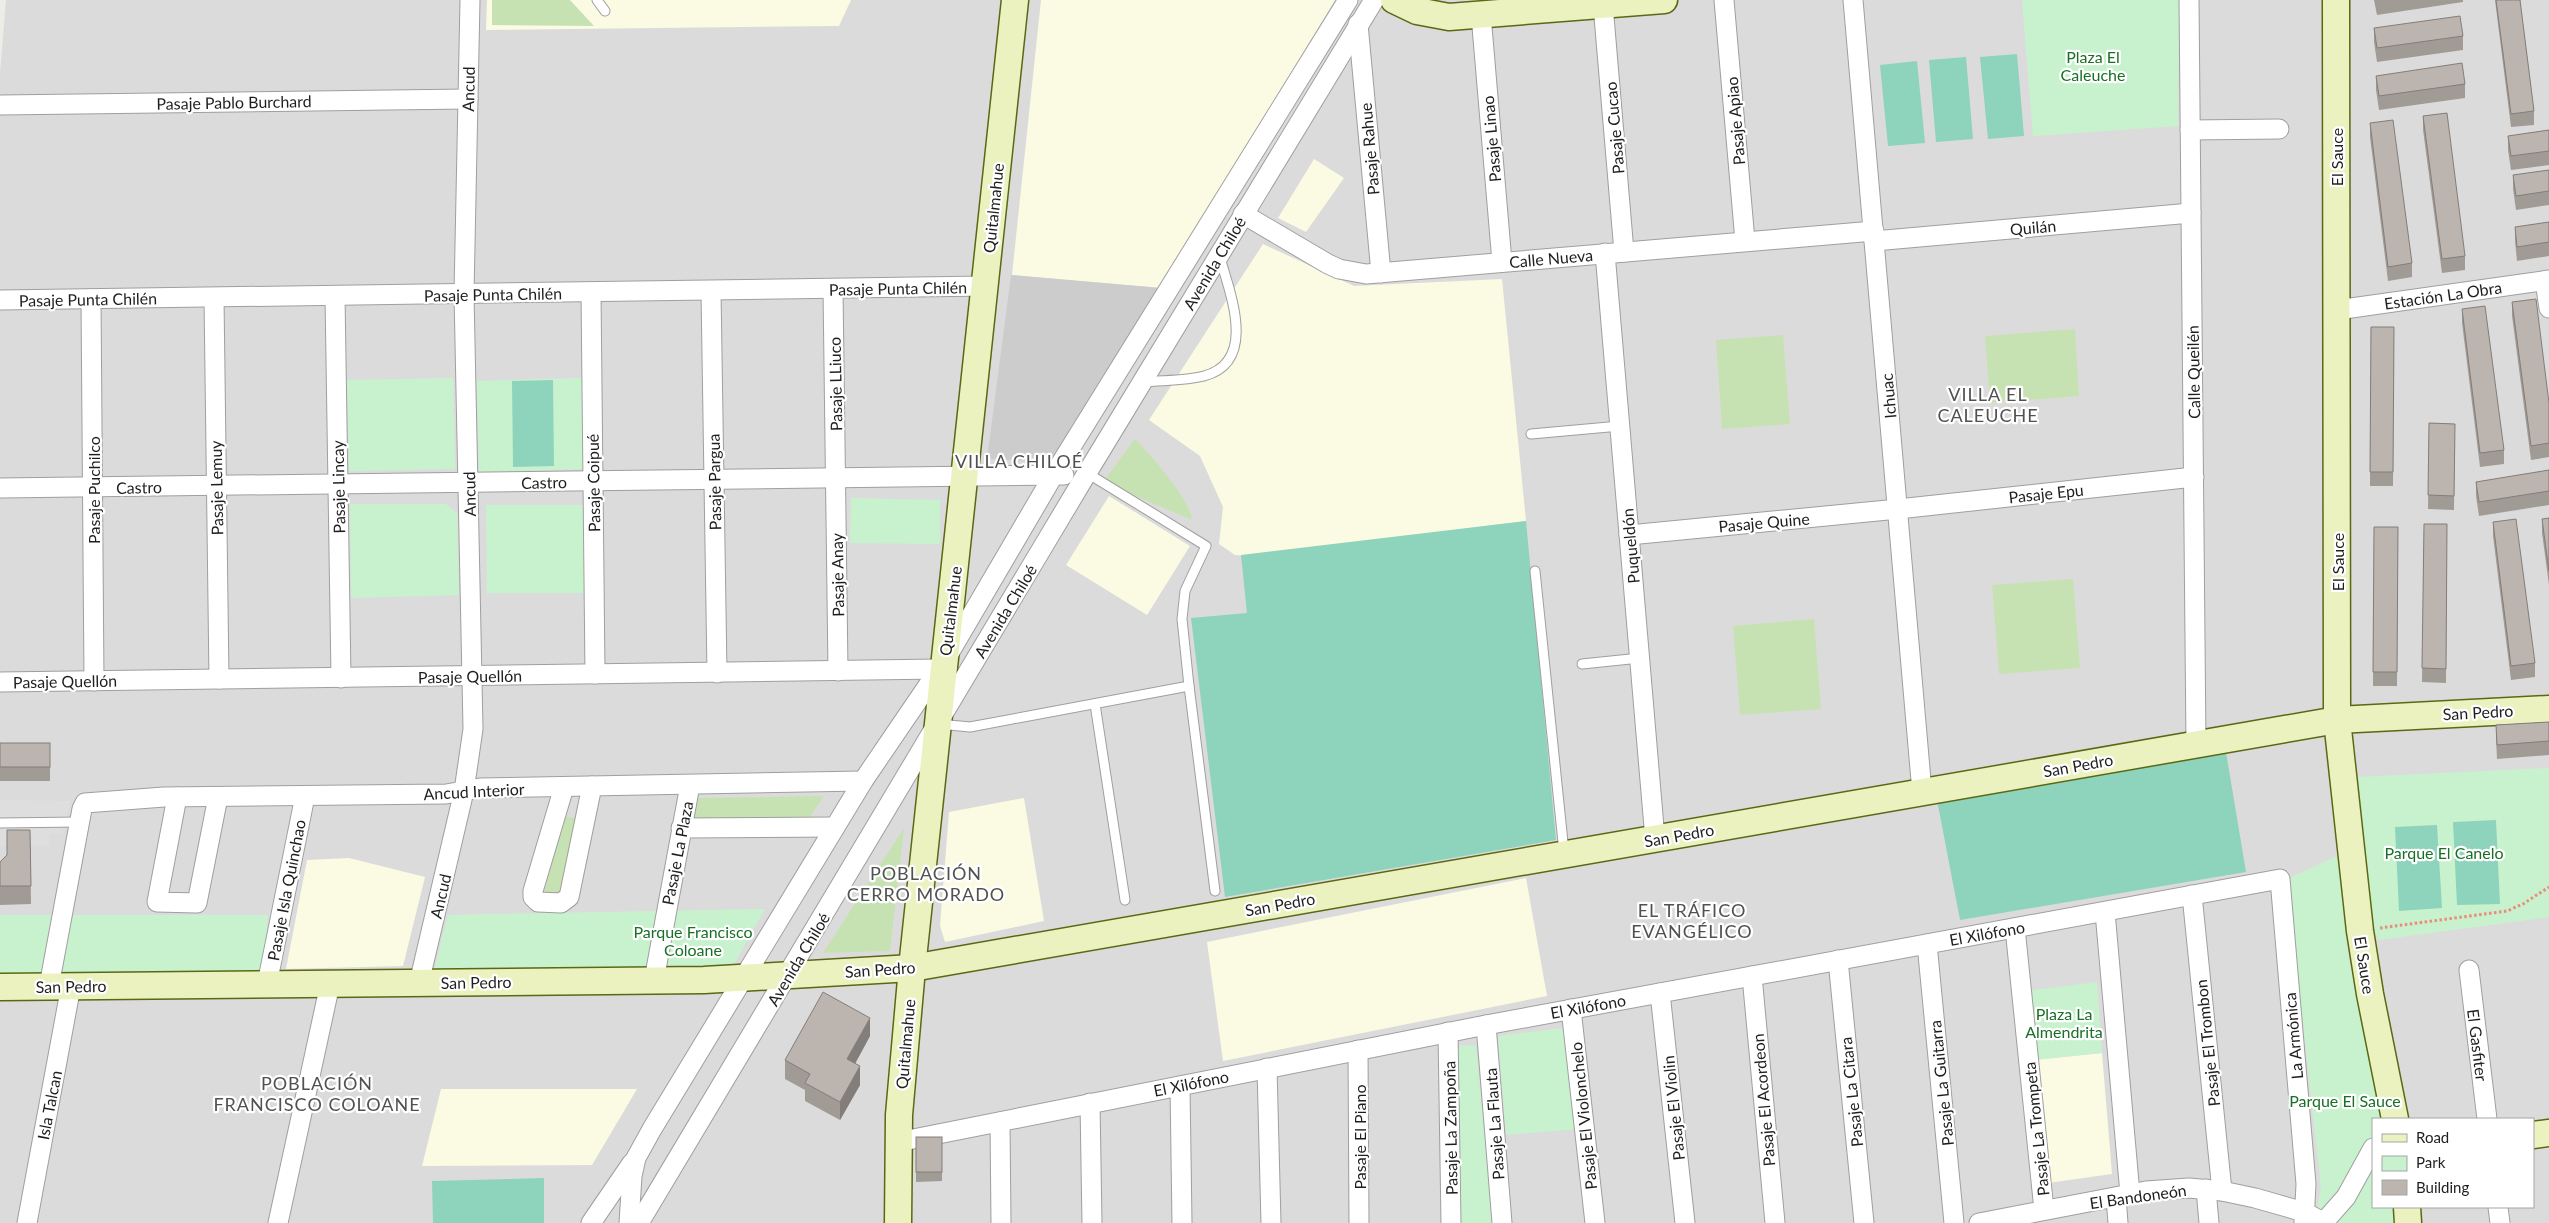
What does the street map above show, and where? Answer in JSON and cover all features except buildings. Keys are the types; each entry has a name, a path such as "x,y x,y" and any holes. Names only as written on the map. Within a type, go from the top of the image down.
{"street":[{"name":"Ancud","path":"419,983 464,791 473,729 464,294 470,0"},
{"name":"Quitalmahue","path":"898,1223 898,1142 912,968 939,724 941,665 965,478 1015,0"},
{"name":"Avenida Chiloé","path":"629,1223 636,1158 742,979 863,781 941,665 1054,476 1348,0"},
{"name":"Avenida Chiloé","path":"639,1223 939,724 1087,473 1374,0"},
{"path":"1394,0 1433,16 1481,15 1560,4 1603,5 1664,0"},
{"name":"Pasaje Apiao","path":"1724,0 1745,242"},
{"name":"Ichuac","path":"1853,0 1922,792"},
{"name":"Calle Queilén","path":"2189,0 2196,745"},
{"name":"El Sauce","path":"2336,0 2337,720 2360,931 2392,1116"},
{"name":"Pasaje Cucao","path":"1603,5 1624,252"},
{"name":"Pasaje Linao","path":"1481,15 1502,262"},
{"name":"Pasaje Rahue","path":"1358,24 1381,273"},
{"name":"Pasaje Pablo Burchard","path":"0,104 468,98"},
{"path":"2190,130 2279,128"},
{"name":"Quilán","path":"1874,236 2191,213"},
{"name":"Calle Nueva","path":"1243,214 1339,269 1366,274 1745,242 1874,236"},
{"name":"Puqueldón","path":"1605,254 1655,839"},
{"path":"2547,281 2549,308"},
{"name":"Estación La Obra","path":"2337,310 2547,281"},
{"name":"Pasaje Punta Chilén","path":"0,300 985,286"},
{"name":"Pasaje LLiuco","path":"834,289 836,479"},
{"name":"Pasaje Pargua","path":"711,291 717,672"},
{"name":"Pasaje Coipué","path":"591,292 595,674"},
{"name":"Pasaje Lincay","path":"335,296 341,678"},
{"name":"Pasaje Lemuy","path":"214,298 219,679"},
{"name":"Pasaje Puchilco","path":"92,299 94,680"},
{"name":"Castro","path":"0,488 965,478 1054,476 1087,473"},
{"name":"Pasaje Epu","path":"1898,510 2194,477"},
{"name":"Pasaje Anay","path":"836,479 838,671"},
{"name":"Pasaje Quine","path":"1629,535 1898,510"},
{"name":"Pasaje Quellón","path":"0,682 838,671 941,665"},
{"name":"San Pedro","path":"0,987 742,979 789,974 912,968 2337,720 2549,709"},
{"name":"Ancud Interior","path":"85,803 177,797 446,794 480,788 863,781"},
{"name":"Pasaje La Plaza","path":"654,980 690,785"},
{"path":"564,787 533,891 533,897 538,902 561,903 569,897 592,786"},
{"name":"Pasaje Isla Quinchao","path":"267,984 305,796"},
{"path":"177,797 157,902 197,902 218,797"},
{"name":"Isla Talcan","path":"27,1223 60,986 79,822 85,803"},
{"path":"681,828 835,827"},
{"name":"El Xilófono","path":"898,1142 1448,1032 2280,879"},
{"name":"La Armónica","path":"2280,879 2306,1184 2304,1218"},
{"name":"Pasaje El Trombon","path":"2192,895 2214,1190 2209,1223"},
{"path":"2105,912 2123,1195 2118,1223"},
{"name":"Pasaje La Trompeta","path":"2015,928 2032,1216"},
{"name":"Pasaje La Guitarra","path":"1927,944 1954,1223"},
{"name":"Pasaje La Citara","path":"1838,960 1864,1223"},
{"name":"El Gasfiter","path":"2469,970 2487,1118"},
{"name":"Pasaje El Acordeon","path":"1752,976 1775,1223"},
{"path":"278,1223 330,984"},
{"name":"Pasaje El Violin","path":"1660,993 1685,1223"},
{"name":"Pasaje El Violonchelo","path":"1571,1009 1594,1223"},
{"name":"Pasaje La Flauta","path":"1486,1025 1502,1223"},
{"name":"Pasaje La Zampoña","path":"1448,1032 1451,1223"},
{"name":"Pasaje El Piano","path":"1358,1050 1360,1223"},
{"path":"1267,1068 1271,1223"},
{"path":"1180,1086 1182,1223"},
{"path":"1090,1103 1092,1223"},
{"path":"1000,1122 1001,1223"},
{"path":"2534,1135 2549,1133"},
{"name":"El Bandoneón","path":"1979,1223 2032,1216 2123,1195 2168,1188 2214,1190 2304,1218 2324,1222 2346,1197 2372,1150"},
{"path":"591,1223 636,1158"},
{"path":"2407,1208 2408,1223"},
{"path":"2498,1208 2500,1223"}],"lane":[{"path":"597,0 605,11"},
{"path":"1142,382 1203,376 1218,369 1230,357 1236,342 1236,321 1219,254"},
{"path":"1531,434 1620,426"},
{"path":"1087,473 1206,546 1184,591 1182,619 1215,891"},
{"path":"1534,571 1564,855"},
{"path":"1582,664 1640,658"},
{"path":"939,724 970,727 1189,686"},
{"path":"1095,704 1125,900"},
{"path":"0,823 79,822"}],"path":[{"path":"2360,931 2507,910 2523,904 2549,887"},
{"path":"2543,891 2549,892"}],"shaded area":[{"path":"6,0 2549,0 2549,1223 0,1223 0,73"},
{"path":"487,0 851,0 839,26 486,30"},
{"path":"1041,0 1335,0 1161,288 1012,275"},
{"path":"1314,159 1344,178 1306,232 1278,218"},
{"path":"1263,244 1354,286 1502,279 1526,521 1249,556 1235,555 1219,544 1223,507 1200,456 1149,420"},
{"path":"1011,275 1161,288 1051,462 987,459"},
{"path":"1109,496 1190,546 1147,615 1066,565"},
{"path":"1024,798 1044,921 945,942 940,926 949,812"},
{"path":"0,800 71,801 62,834 49,834 49,846 0,846"},
{"path":"349,858 425,877 403,966 286,969 307,860"},
{"path":"1526,878 1547,996 1223,1061 1207,942"},
{"path":"2102,1053 2112,1174 2048,1183 2034,1060"},
{"path":"441,1089 637,1089 592,1165 422,1166"}],"green space":[{"path":"492,0 570,0 594,26 492,25"},
{"name":"Plaza El Caleuche","path":"2022,0 2179,0 2178,126 2033,136"},
{"path":"2017,54 2024,136 1988,139 1980,57"},
{"path":"1966,57 1973,139 1936,142 1929,60"},
{"path":"1917,61 1925,143 1888,146 1880,65"},
{"path":"2075,329 2079,396 1990,403 1985,336"},
{"path":"1783,335 1790,424 1722,429 1716,340"},
{"path":"453,378 455,469 349,471 347,380"},
{"path":"583,378 585,469 479,472 477,381"},
{"path":"553,380 554,466 513,467 512,381"},
{"path":"1135,439 1159,466 1185,501 1192,520 1103,482"},
{"path":"851,498 940,500 940,544 850,543"},
{"path":"350,504 446,504 457,513 459,595 351,598"},
{"path":"486,505 587,505 588,593 487,593"},
{"path":"1526,521 1556,840 1225,897 1191,618 1247,613 1241,555"},
{"path":"2073,579 2080,668 1999,674 1992,585"},
{"path":"1814,619 1821,709 1740,715 1733,626"},
{"path":"2226,752 2246,872 1960,920 1937,800"},
{"name":"Parque El Canelo","path":"2549,768 2549,917 2379,940 2372,928 2358,777"},
{"path":"824,796 807,821 691,820 698,798"},
{"path":"562,817 581,818 564,894 544,894"},
{"path":"2496,820 2500,904 2457,905 2453,822"},
{"path":"2437,825 2442,908 2399,911 2395,827"},
{"path":"904,828 890,951 823,953"},
{"name":"Parque El Sauce","path":"2339,855 2349,961 2383,1118 2372,1118 2372,1208 2395,1208 2397,1223 2315,1223 2321,1187 2287,879"},
{"name":"Parque Francisco Coloane","path":"765,909 731,969 433,974 448,915"},
{"path":"0,915 268,915 263,971 0,974"},
{"name":"Plaza La Almendrita","path":"2097,982 2102,1053 2034,1060 2026,991"},
{"path":"1564,1028 1579,1129 1506,1135 1498,1036"},
{"path":"1461,1045 1476,1046 1493,1223 1457,1223 1454,1053"},
{"path":"544,1178 544,1223 433,1223 432,1181"}],"district":[{"name":"VILLA EL CALEUCHE","path":"1988,404"},
{"name":"VILLA CHILOÉ","path":"1019,461"},
{"name":"POBLACIÓN CERRO MORADO","path":"926,883"},
{"name":"EL TRÁFICO EVANGÉLICO","path":"1692,920"},
{"name":"POBLACIÓN FRANCISCO COLOANE","path":"317,1093"}]}
